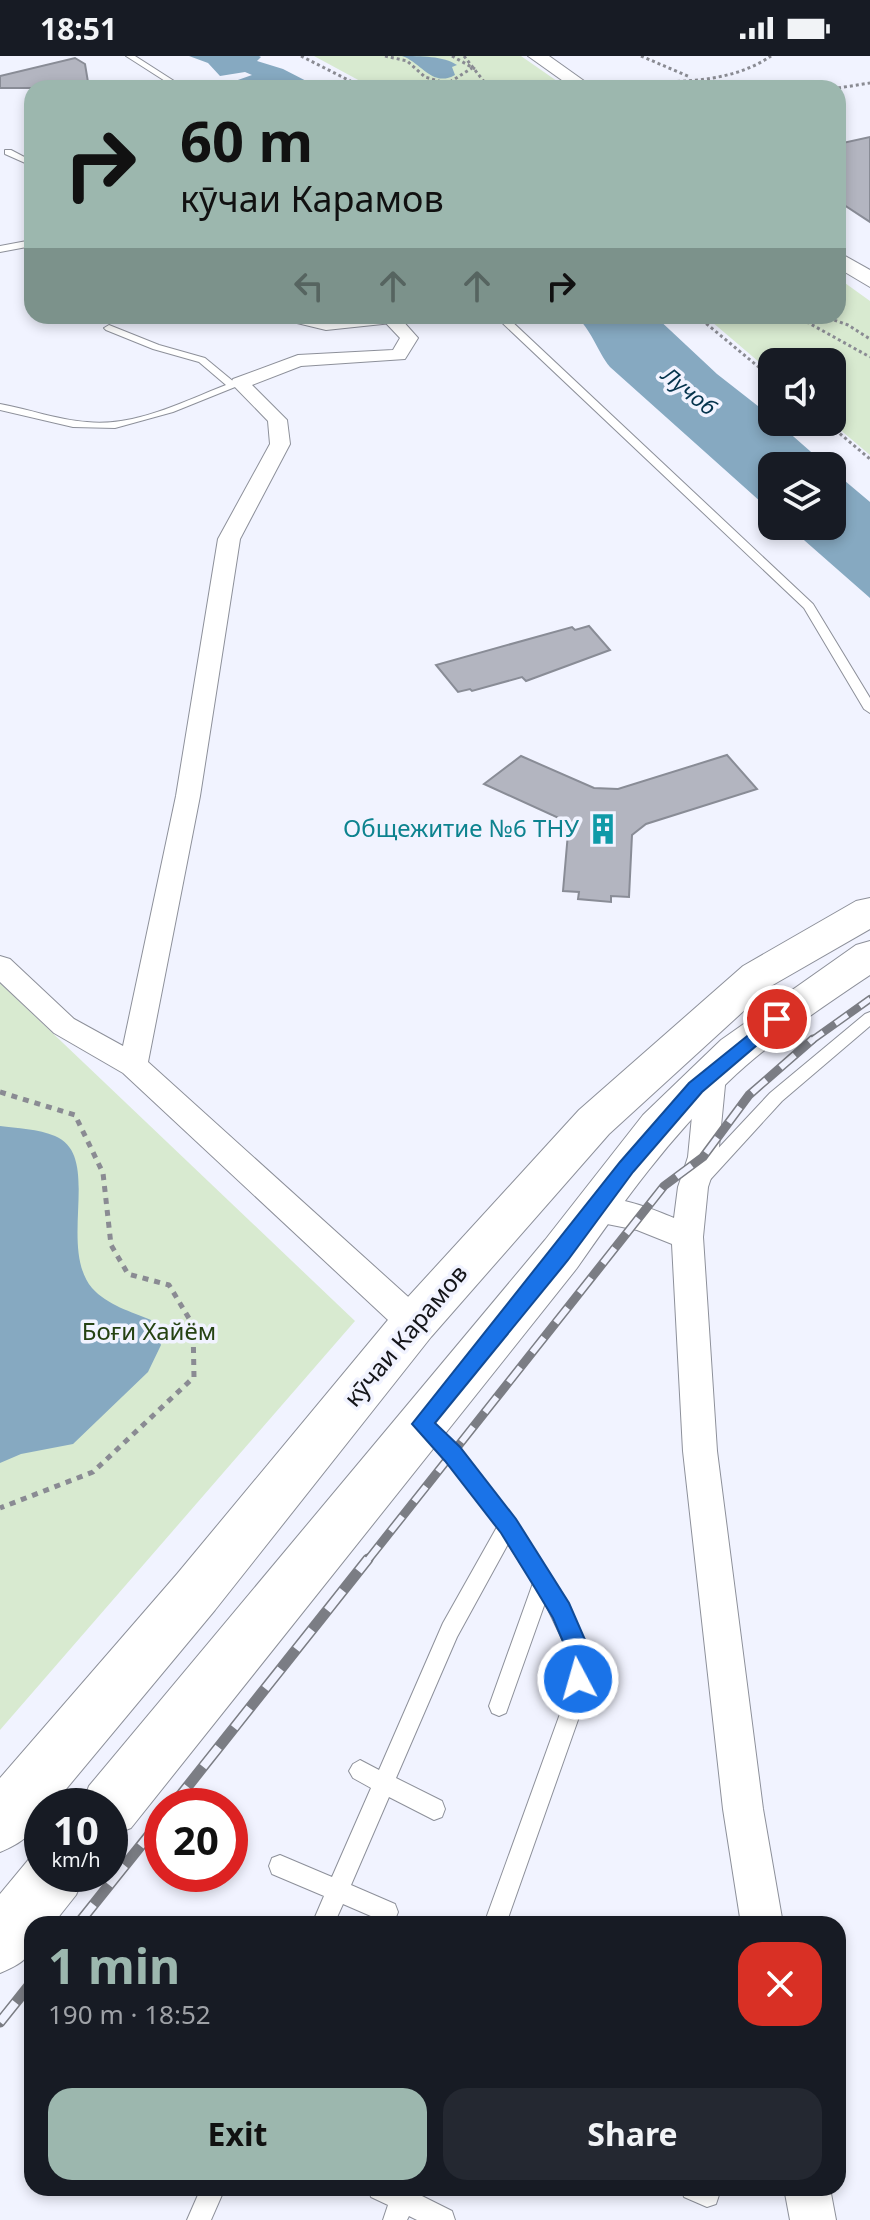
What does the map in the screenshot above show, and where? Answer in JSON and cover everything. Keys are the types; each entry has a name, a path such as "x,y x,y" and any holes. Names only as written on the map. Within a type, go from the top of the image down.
{"main road":[{"name":"кӯчаи Карамов","path":"0,1823 196,1592 414,1323 594,1122 757,976 870,911"},
{"path":"126,1788 561,1254 593,1210 696,1088 777,1019 870,955"},
{"path":"196,1592 250,1636"},
{"path":"0,1942 40,1892"}],"street":[{"path":"537,56 573,80"},
{"path":"846,264 870,280"},
{"path":"133,1065 188,796 229,539 280,444 277,420 236,384 298,361 399,355 409,338 398,324"},
{"path":"0,966 64,1026 133,1065 414,1323"},
{"path":"711,1075 703,1157 693,1187 687,1237 700,1451 743,1809 761,1916"},
{"path":"593,1210 641,1218 687,1237"},
{"path":"808,2196 813,2220"}],"lane":[{"path":"130,56 166,80"},
{"path":"8,152 24,160"},
{"path":"0,249 24,244"},
{"path":"312,324 326,327 348,324"},
{"path":"509,324 809,606 870,709"},
{"path":"109,328 156,347 202,360 236,384"},
{"path":"0,407 95,426 113,425 236,384"},
{"path":"0,422 15,409"},
{"path":"693,1187 776,1097 870,1018"},
{"path":"422,1424 453,1454 508,1526 561,1610 581,1658 575,1700 498,1916"},
{"path":"326,1916 450,1630 508,1526"},
{"path":"499,1706 543,1581"},
{"path":"360,1771 434,1809"},
{"path":"280,1866 387,1912"},
{"path":"199,2220 210,2196"},
{"path":"401,2202 443,2220"}],"path":[{"path":"301,56 348,80"},
{"path":"385,56 407,61 425,77 440,80"},
{"path":"452,56 474,69"},
{"path":"464,56 483,80"},
{"path":"641,56 691,78"},
{"path":"664,80 731,74 762,65 771,56"},
{"path":"454,80 474,69"},
{"path":"846,87 870,83"},
{"path":"707,324 758,366"},
{"path":"810,324 870,357"},
{"path":"845,324 870,339"},
{"path":"843,436 870,459"},
{"path":"0,1092 75,1115 103,1173 111,1245 128,1274 169,1285 193,1325 194,1377 93,1472 0,1508"}],"green space":[{"path":"314,56 521,56 556,80 358,80"},
{"path":"846,284 870,301 870,455 846,435 846,348 758,348 758,361 714,324 846,324"},
{"name":"Боғи Хайём","path":"0,983 355,1321 0,1730"}],"water":[{"path":"189,56 259,56 257,61 304,80 238,80 252,75 245,72 220,76 208,63"},
{"path":"402,56 445,60 457,65 452,67 455,75 447,78 433,76"},
{"name":"Лучоб","path":"582,324 664,324 717,374 758,406 758,436 793,436 811,452 758,452 758,499 605,361"},
{"path":"846,482 870,502 870,598 804,540 846,540"},
{"path":"0,1126 49,1134 69,1147 76,1162 79,1182 78,1249 82,1270 92,1288 105,1299 151,1320 161,1345 148,1372 73,1444 21,1454 0,1463"}],"building":[{"path":"75,58 85,64 88,80 24,80 24,88 0,88 0,76"},
{"path":"870,137 870,222 846,206 846,142"},
{"path":"589,626 610,650 526,681 522,677 458,692 436,665 572,627 575,630"},
{"name":"Общежитие №6 ТНУ","path":"727,755 757,789 646,824 632,835 629,897 611,896 611,902 578,899 579,892 563,891 568,833 561,819 484,784 521,756 594,788 618,789"}],"railway":[{"path":"811,1041 870,999"},
{"path":"367,1561 664,1186 703,1157 749,1095 813,1039"},
{"path":"186,1788 368,1559"},
{"path":"84,1916 144,1842"},
{"path":"0,2022 24,1992"}],"place":[{"name":"Общежитие №6 ТНУ","path":"603,829"}],"route":[{"path":"578,1679 581,1658 561,1610 508,1526 453,1454 422,1424 561,1254 627,1167 696,1088 777,1019"}]}
